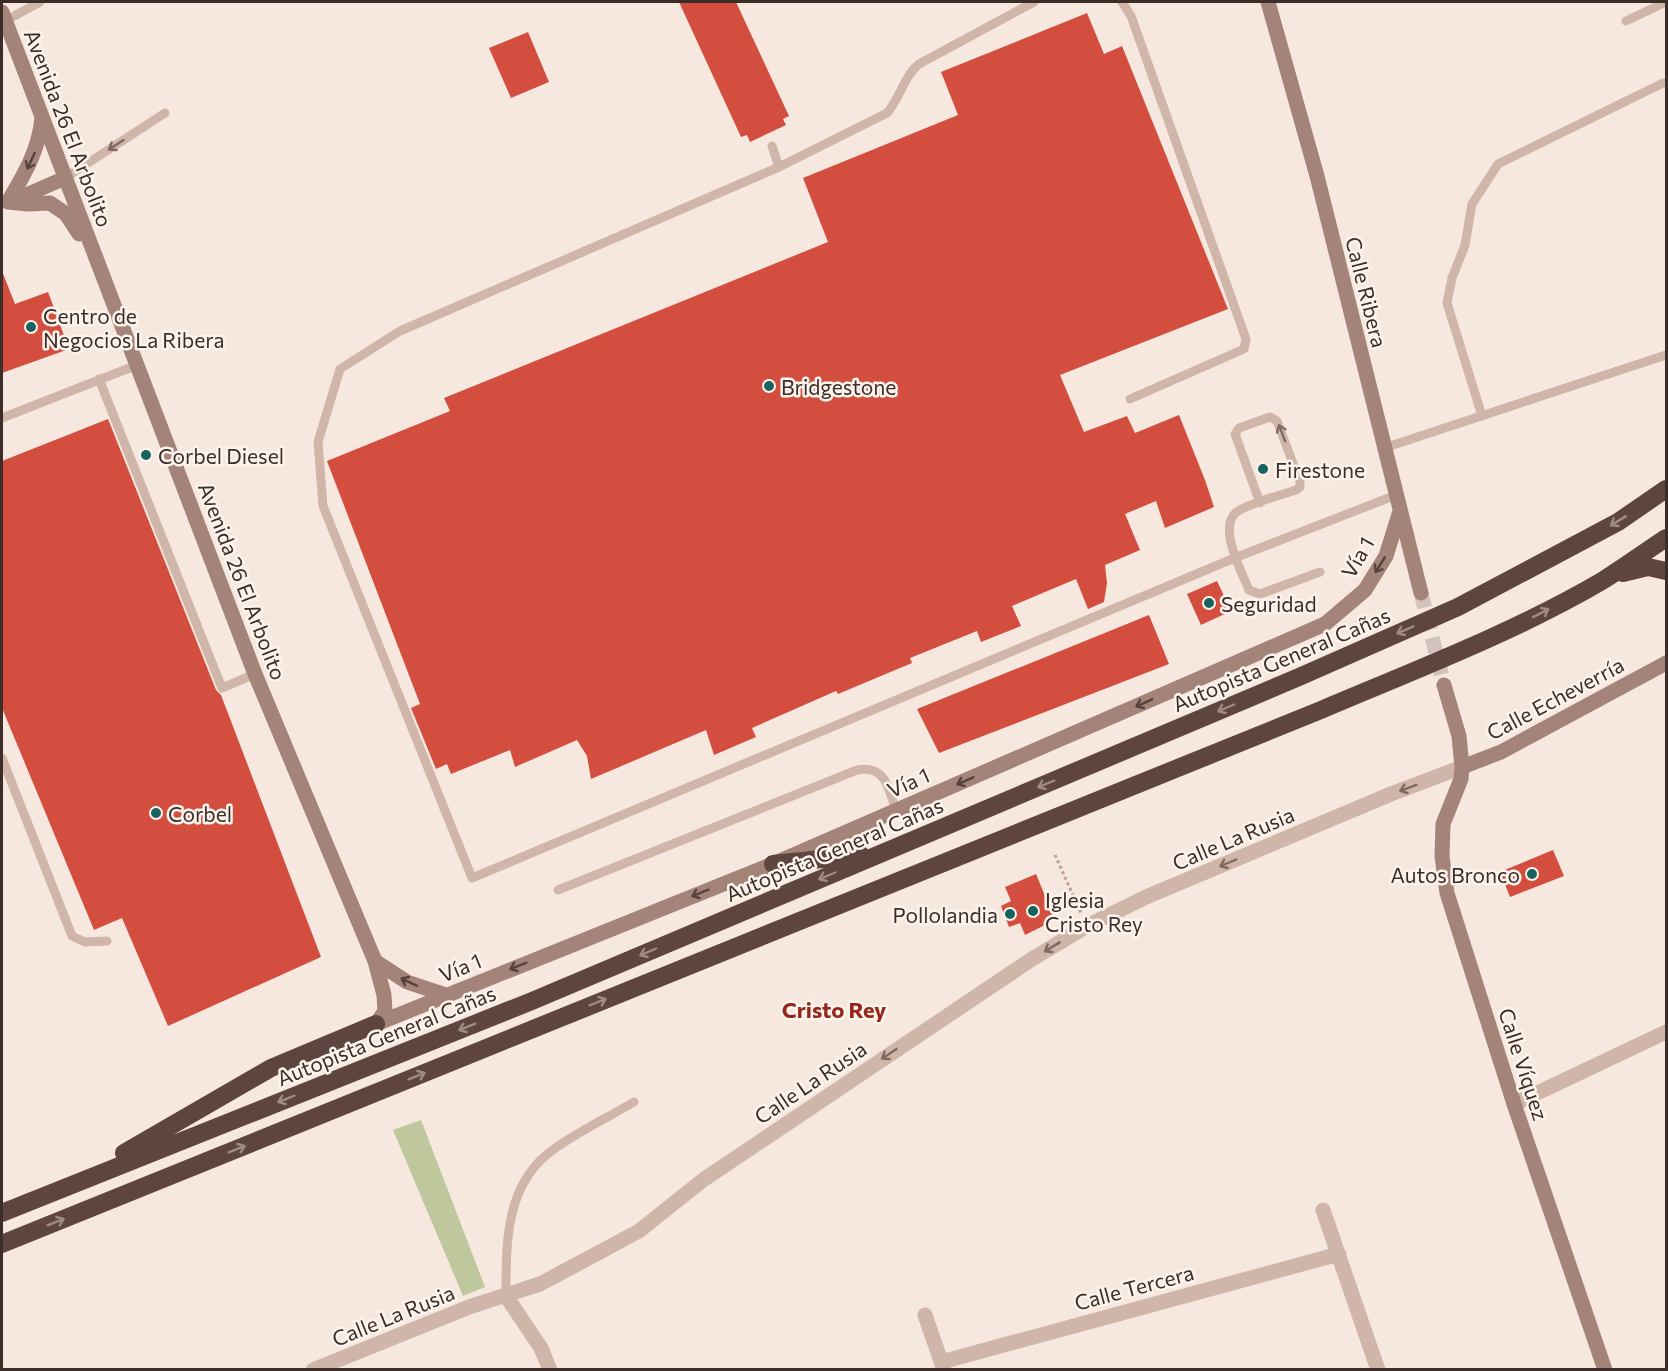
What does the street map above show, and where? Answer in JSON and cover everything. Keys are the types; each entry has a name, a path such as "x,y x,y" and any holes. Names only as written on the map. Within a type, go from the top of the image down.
{"highway":[{"name":"Autopista General Cañas","path":"2,1213 521,1005 1299,677 1458,607 1618,522 1666,489"},
{"path":"2,1244 1321,710 1489,639 1601,581 1666,538"},
{"path":"1601,581 1641,568 1648,567 1666,571"},
{"path":"773,864 881,853"},
{"path":"60,1189 271,1068 376,1024"}],"street":[{"name":"Calle Ribera","path":"1268,2 1317,176 1420,593"},
{"name":"Avenida 26 El Arbolito","path":"3,16 255,674 375,961 384,994 385,1011 376,1024"},
{"path":"5,203 34,155 41,134 43,116"},
{"path":"5,203 65,178"},
{"path":"5,203 50,203 66,214 78,230 110,315 129,344"},
{"name":"Vía 1","path":"376,1024 773,864 1325,624 1365,590 1386,556 1400,511"},
{"name":"Calle Echeverría","path":"1462,767 1501,752 1666,663"},
{"path":"1444,685 1459,736 1462,767"},
{"name":"Calle La Rusia","path":"313,1370 469,1307 540,1284 639,1231 711,1174 1032,959 1087,926 1178,884 1462,767"},
{"name":"Calle Víquez","path":"1462,767 1461,778 1443,824 1442,856 1447,893 1514,1104 1605,1370"},
{"path":"375,961 408,982 446,995"},
{"path":"1514,1104 1666,1032"},
{"path":"1323,1210 1378,1370"},
{"name":"Calle Tercera","path":"943,1366 1338,1254"},
{"path":"506,1296 541,1347 550,1370"},
{"path":"925,1315 943,1366"}],"lane":[{"path":"3,16 40,2"},
{"path":"1034,2 919,64 913,69 895,104 887,113 779,166 400,331 340,369 318,442 323,506 472,878 1237,558 1396,495"},
{"path":"1122,2 1131,16 1246,339 1244,349 1130,399"},
{"path":"1626,21 1666,2"},
{"path":"1482,416 1447,303 1452,278 1465,245 1472,204 1498,164 1666,83"},
{"path":"65,178 165,113"},
{"path":"772,146 779,166"},
{"path":"1384,448 1666,355"},
{"path":"2,418 137,365"},
{"path":"99,379 222,688 255,674"},
{"path":"1260,503 1235,434 1239,428 1270,417 1277,421 1300,487 1260,503 1237,512 1230,520 1228,533 1249,590 1254,593 1260,594 1320,572"},
{"path":"2,758 72,936 85,942 107,941"},
{"path":"558,890 857,770 867,768 875,770 882,776 896,810"},
{"path":"506,1296 507,1237 515,1199 522,1186 552,1150 634,1102"}],"path":[{"path":"1055,855 1087,926"}],"green space":[{"path":"421,1120 485,1287 463,1296 393,1130"}],"building":[{"path":"679,2 736,2 789,116 783,119 786,125 750,142 747,135 741,137"},
{"name":"Bridgestone","path":"1087,13 1104,54 1122,46 1228,309 1060,375 1084,432 1127,416 1135,433 1179,415 1214,507 1165,528 1156,501 1125,514 1140,550 1105,565 1107,583 1104,602 1088,609 1076,579 1012,606 1021,626 981,642 977,631 910,658 912,663 838,694 836,691 752,728 756,737 714,755 706,730 591,779 587,756 577,740 515,767 510,750 451,774 447,764 436,769 411,708 420,704 327,461 450,411 444,398 828,242 803,178 958,115 941,72"},
{"path":"528,32 549,82 511,98 489,48"},
{"name":"Centro de Negocios La Ribera","path":"2,271 15,304 48,292 69,349 2,373"},
{"name":"Corbel","path":"108,419 216,690 221,695 321,957 168,1026 122,918 94,930 2,708 2,461"},
{"name":"Seguridad","path":"1217,581 1231,611 1201,625 1187,594"},
{"path":"1149,615 1169,664 939,753 917,709"},
{"name":"Autos Bronco","path":"1553,850 1564,876 1510,897 1500,872"},
{"name":"Iglesia Cristo Rey","path":"1036,874 1055,920 1025,935 1020,923 1009,927 1001,906 1011,901 1005,887"}],"tunnel":[{"path":"1421,593 1444,685"}],"place":[{"name":"Centro de Negocios La Ribera","path":"31,327"},
{"name":"Bridgestone","path":"769,386"},
{"name":"Corbel Diesel","path":"146,455"},
{"name":"Firestone","path":"1263,469"},
{"name":"Seguridad","path":"1209,603"},
{"name":"Corbel","path":"156,813"},
{"name":"Autos Bronco","path":"1532,874"},
{"name":"Iglesia Cristo Rey","path":"1033,911"},
{"name":"Pollolandia","path":"1010,914"}],"district":[{"name":"Cristo Rey","path":"834,1009"}]}
